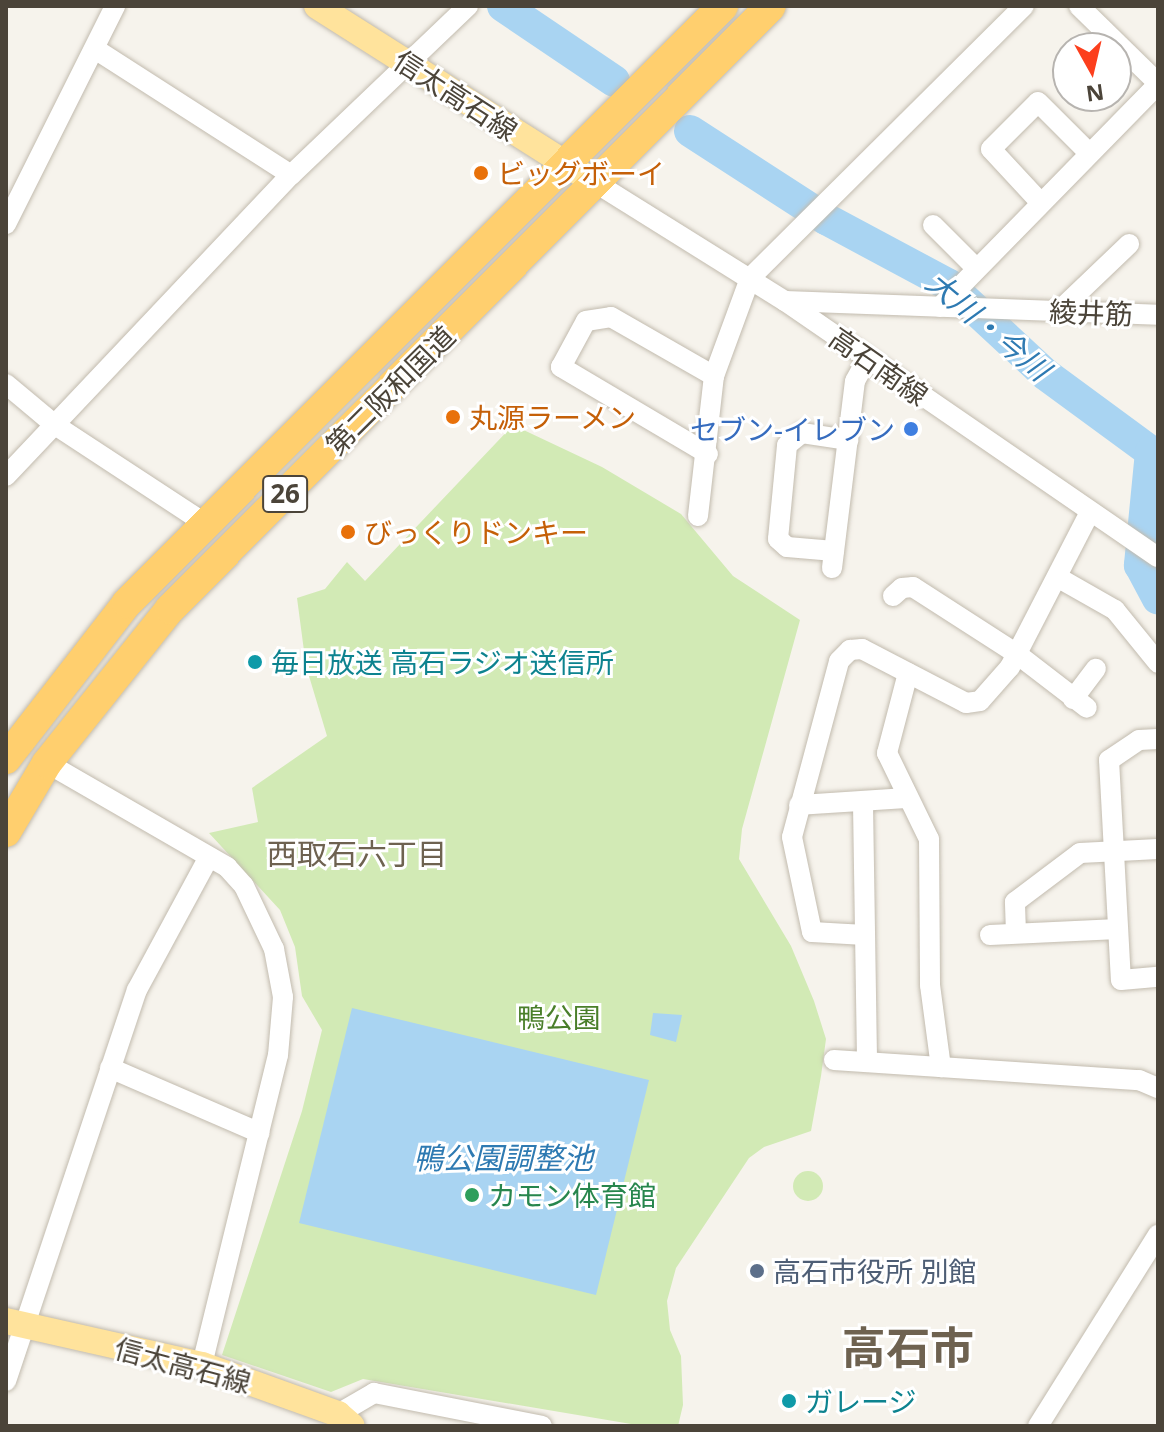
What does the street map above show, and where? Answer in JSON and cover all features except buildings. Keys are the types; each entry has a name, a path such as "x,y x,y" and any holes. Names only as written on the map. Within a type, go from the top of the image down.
{"highway":[{"name":"第二阪和国道","path":"10,744 127,603 204,523 723,6"},
{"name":"第二阪和国道","path":"6,832 47,763 170,609 771,6"}],"main road":[{"name":"信太高石線","path":"317,6 596,183"},
{"name":"信太高石線","path":"14,1323 202,1365 345,1420"}],"street":[{"path":"6,224 115,6"},
{"path":"6,476 291,175 468,6"},
{"path":"698,516 708,454 714,376 750,278 1024,6"},
{"path":"957,301 975,267 1158,84 1079,6"},
{"path":"95,49 291,175"},
{"path":"1040,202 991,149 1038,102 1089,153"},
{"name":"高石南線","path":"596,183 785,301 1147,549"},
{"path":"933,225 975,267"},
{"path":"1059,311 1129,244"},
{"path":"1151,315 1158,295"},
{"name":"綾井筋","path":"785,301 957,301 1059,311 1151,315"},
{"path":"708,454 561,367 586,321 611,317 714,376"},
{"path":"848,440 802,433 787,445 778,539 787,547 833,560 848,440 855,381 868,358"},
{"path":"6,384 55,425 204,523"},
{"path":"865,935 822,936 809,929 792,837 843,654 862,649 973,703 983,699 1017,654 1090,512"},
{"path":"1057,577 1115,610 1158,663"},
{"path":"893,596 902,588 913,587 1017,654 1080,704 1096,669"},
{"path":"908,673 887,753 929,839 930,985 941,1067"},
{"path":"1158,739 1139,740 1109,760 1121,980 1158,977"},
{"path":"47,763 209,857 244,886 274,949 282,1026 260,1133 202,1365"},
{"path":"799,805 863,804 908,798"},
{"path":"863,804 867,1062"},
{"path":"1016,933 1015,902 1080,853 1158,849"},
{"path":"6,1381 14,1323 137,990 209,857"},
{"path":"990,935 1118,929"},
{"path":"834,1060 1139,1080 1158,1088"},
{"path":"110,1068 260,1133"},
{"path":"1038,1426 1158,1235"},
{"path":"345,1420 374,1393 542,1426"}],"green space":[{"name":"鴨公園","path":"513,425 602,467 681,514 733,576 800,620 742,829 739,859 791,946 814,1001 826,1039 821,1076 811,1131 764,1147 749,1158 676,1268 667,1301 670,1330 681,1356 683,1405 678,1426 643,1426 363,1379 331,1392 222,1355 302,1111 322,1030 302,996 295,947 280,910 209,833 258,822 252,788 327,736 306,666 297,598 325,589 347,562 365,581"},
{"path":"808,1171 819,1175 823,1186 819,1197 808,1201 797,1197 793,1186 797,1175"}],"water":[{"name":"鴨公園調整池","path":"352,1008 649,1080 596,1295 299,1223"},
{"path":"653,1013 682,1015 676,1042 650,1035"}],"waterway":[{"name":"大川・今川","path":"503,6 614,81"},
{"name":"大川・今川","path":"690,131 826,219 949,285 1045,374 1151,452 1140,565 1158,599"}],"place":[{"name":"ビッグボーイ","path":"481,173"},
{"name":"丸源ラーメン","path":"453,417"},
{"name":"セブン-イレブン","path":"911,429"},
{"name":"びっくりドンキー","path":"348,532"},
{"name":"毎日放送 高石ラジオ送信所","path":"255,662"},
{"name":"カモン体育館","path":"472,1195"},
{"name":"高石市役所 別館","path":"757,1271"},
{"name":"ガレージ","path":"789,1401"}],"district":[{"name":"西取石六丁目","path":"357,854"},
{"name":"高石市","path":"908,1347"}]}
